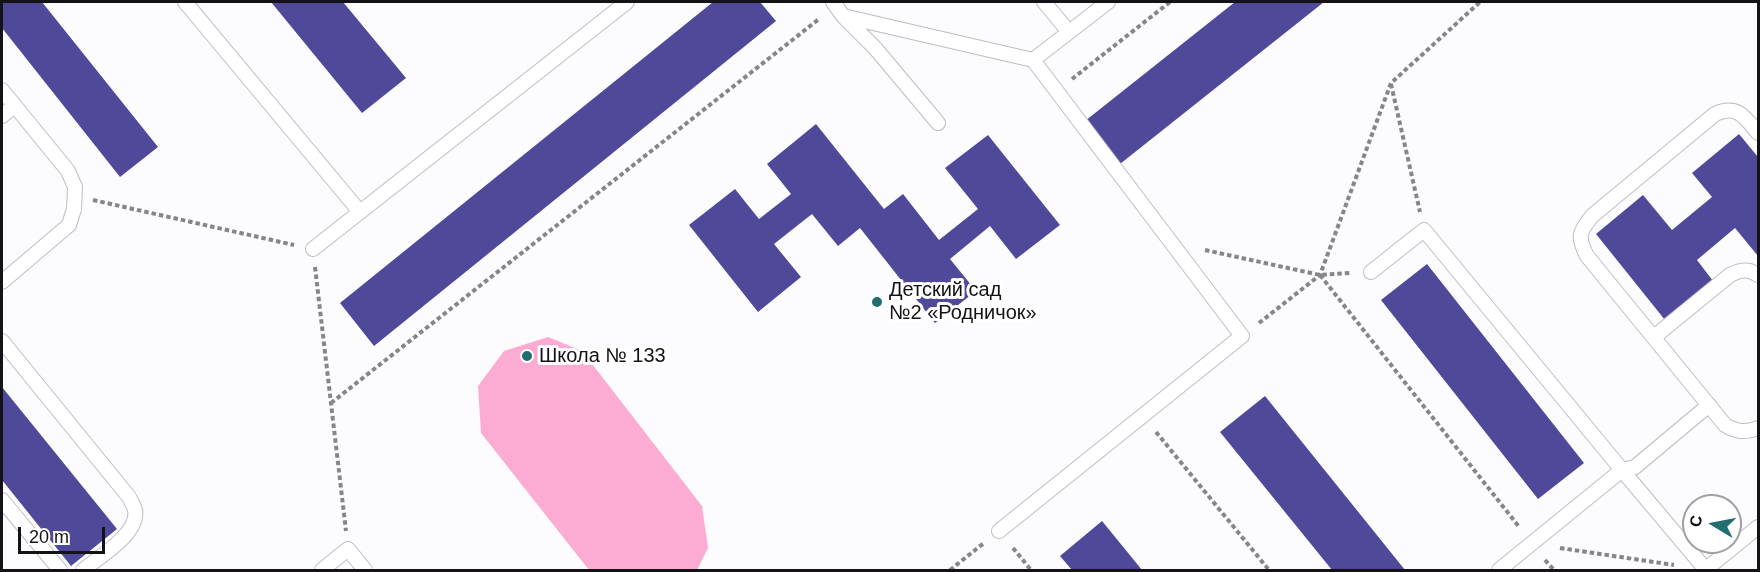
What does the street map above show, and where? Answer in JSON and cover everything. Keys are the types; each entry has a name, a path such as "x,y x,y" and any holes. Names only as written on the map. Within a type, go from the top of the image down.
{"lane":[{"path":"185,2 360,212"},
{"path":"313,249 627,2"},
{"path":"1044,2 1069,32"},
{"path":"1033,60 1108,2"},
{"path":"837,8 1033,60 1242,336 999,531"},
{"path":"837,8 875,48 938,123"},
{"path":"2,90 68,171 75,187 73,218 69,225 2,282"},
{"path":"2,116 14,106"},
{"path":"1758,133 1746,118 1736,111 1724,110 1715,114 1592,216 1581,230 1580,243 1587,256 1725,425 1735,431 1748,433 1758,428"},
{"path":"1371,273 1424,230 1705,570 1758,527"},
{"path":"1654,338 1730,275 1742,270 1758,275"},
{"path":"2,341 129,497 135,509 135,523 128,534 83,570"},
{"path":"1500,570 1622,470 1635,467 1709,405"},
{"path":"2,500 60,570"},
{"path":"322,570 348,549 365,570"}],"path":[{"path":"1057,91 1170,2"},
{"path":"1242,336 1320,275 1391,83 1480,2"},
{"path":"331,403 837,8"},
{"path":"1391,83 1424,230"},
{"path":"75,196 313,249 348,549"},
{"path":"1172,243 1320,275 1371,273"},
{"path":"1320,275 1532,544 1705,570"},
{"path":"1143,416 1269,570"},
{"path":"950,570 999,531 1031,570"}],"shaded area":[{"path":"548,337 582,351 702,506 708,548 697,570 589,570 481,433 478,386 504,351"}],"building":[{"path":"2,2 42,2 158,147 120,177 2,28"},
{"path":"271,2 343,2 406,78 362,113"},
{"path":"713,2 760,2 776,21 374,346 340,303"},
{"path":"1235,2 1324,2 1120,164 1085,121"},
{"path":"816,124 884,209 903,194 939,240 978,209 945,168 988,135 1060,225 1016,259 990,226 950,259 976,291 935,323 860,228 838,246 812,214 774,244 801,277 758,312 689,225 735,189 759,219 791,194 767,164"},
{"path":"1739,134 1758,157 1758,256 1735,228 1697,260 1713,281 1665,320 1596,234 1643,195 1672,230 1712,197 1692,173"},
{"path":"1427,264 1584,463 1538,499 1381,300"},
{"path":"2,387 117,529 71,566 2,480"},
{"path":"1265,396 1405,570 1332,570 1220,432"},
{"path":"1102,521 1142,570 1072,570 1060,556"}],"place":[{"name":"Детский сад №2 «Родничок»","path":"877,302"},
{"name":"Школа № 133","path":"527,356"}]}
